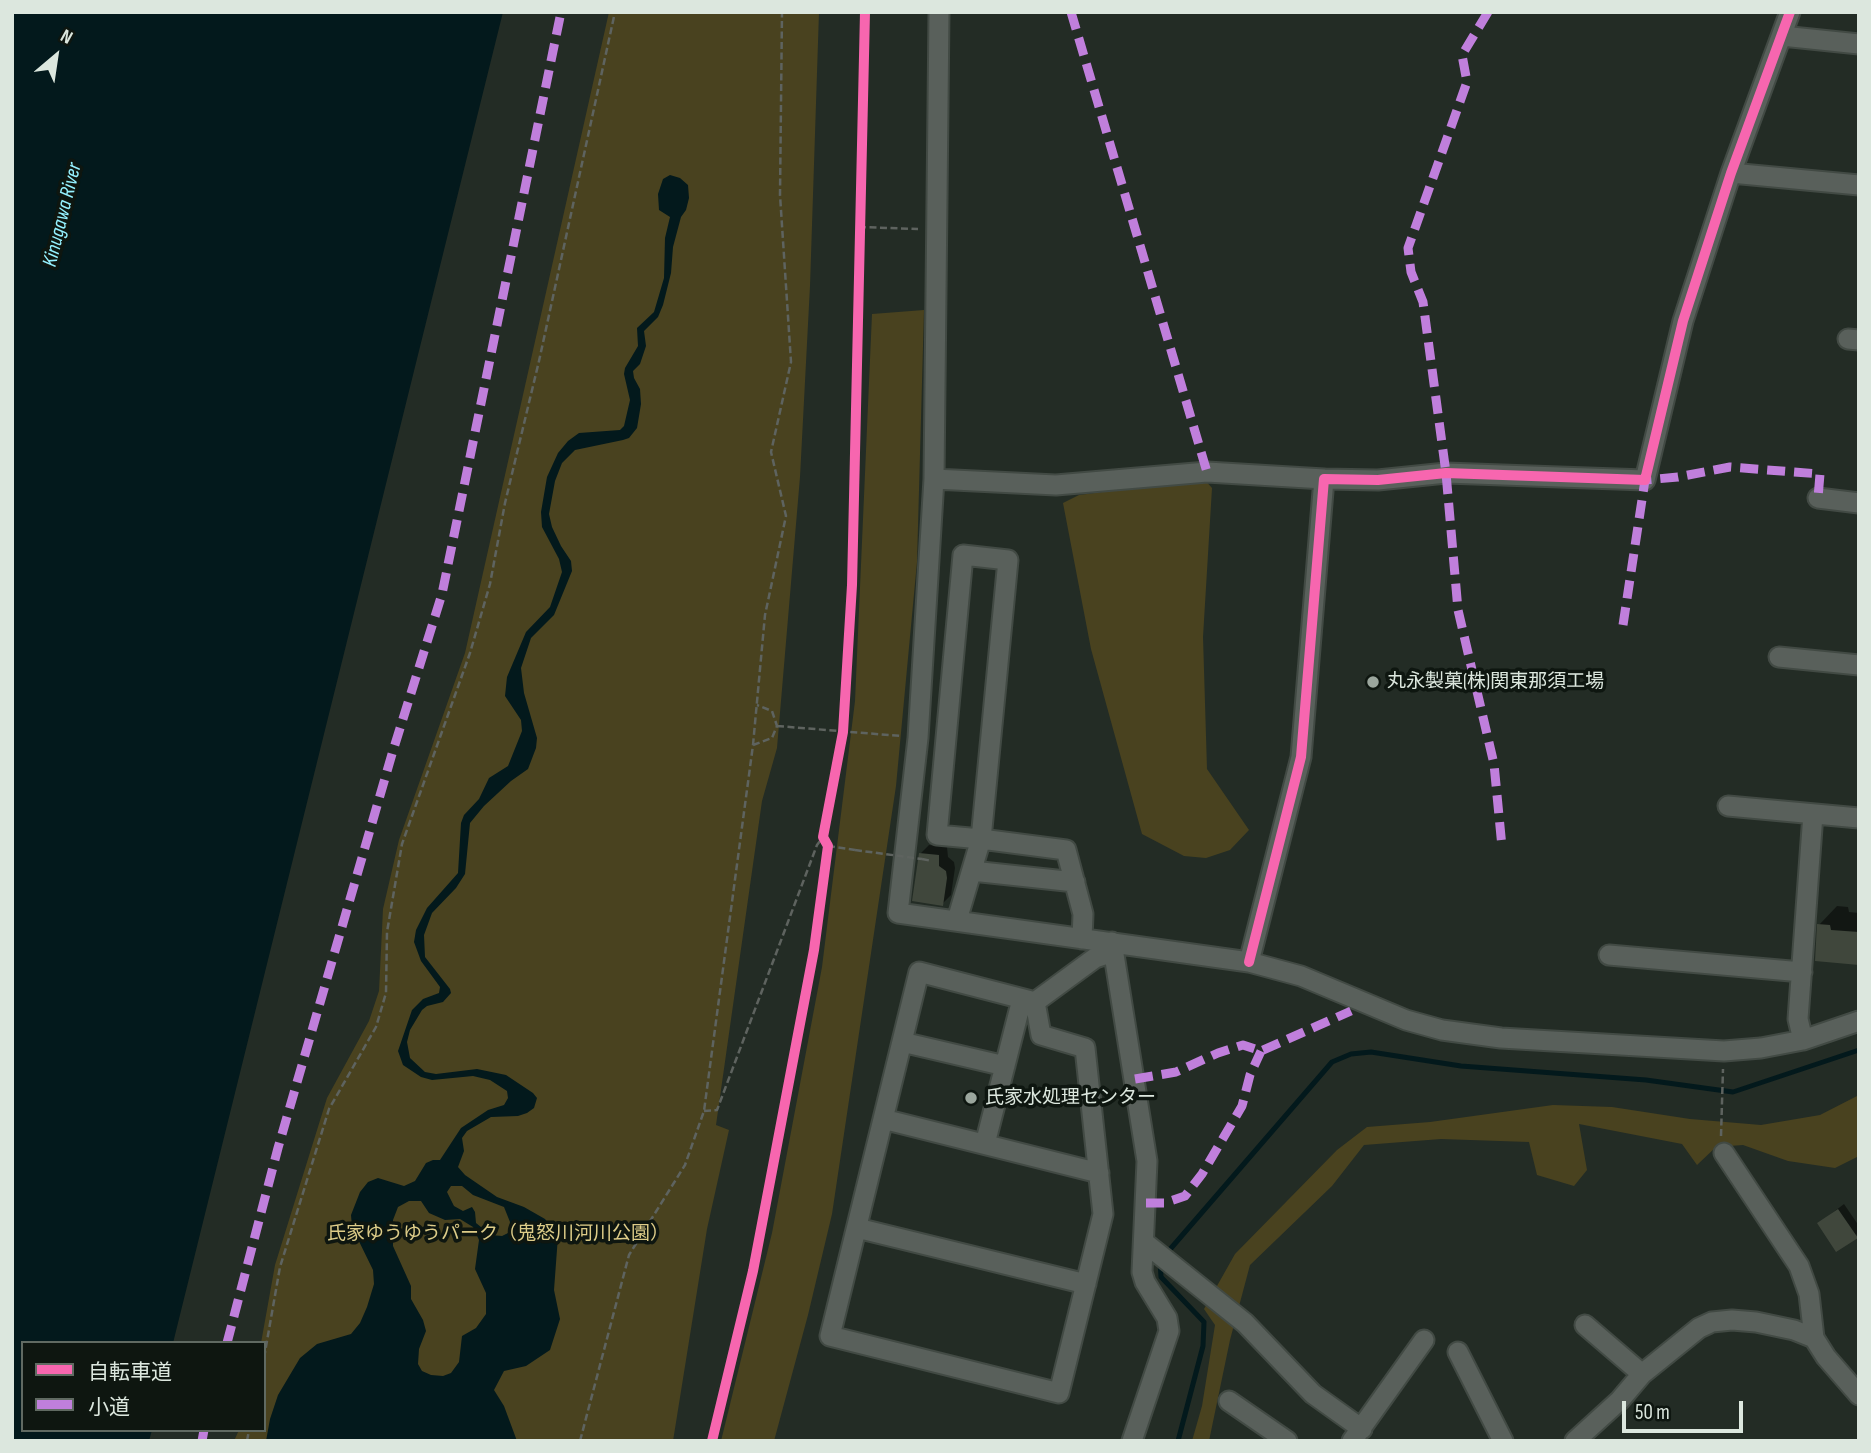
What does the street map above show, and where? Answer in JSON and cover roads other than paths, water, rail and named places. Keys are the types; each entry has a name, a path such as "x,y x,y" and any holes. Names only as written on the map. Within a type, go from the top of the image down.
{"street":[{"path":"939,12 934,479 918,738 898,913 1082,939 1113,947 1249,962 1301,976 1406,1020 1442,1030 1501,1038 1724,1051 1803,1040 1859,1021"},
{"path":"934,479 1056,485 1207,472 1378,480 1446,473 1645,480 1683,321 1731,173 1790,12"},
{"path":"1782,36 1859,44"},
{"path":"1731,173 1859,185"},
{"path":"1249,962 1301,757 1324,479"},
{"path":"1818,498 1859,503"},
{"path":"957,920 981,839 1008,560 963,555 937,835 981,839 1066,850 1083,914 1082,939"},
{"path":"1779,657 1859,665"},
{"path":"1728,806 1859,818"},
{"path":"1803,1040 1798,1019 1813,814"},
{"path":"972,871 1075,882"},
{"path":"985,1144 1005,1066 1029,1000 1113,947"},
{"path":"1113,947 1147,1161 1150,1247 1142,1272 1145,1282 1167,1318 1169,1331 1132,1441"},
{"path":"1609,955 1802,972"},
{"path":"919,972 1029,1000 1041,1035 1086,1048 1103,1214 1059,1393 830,1336 919,972"},
{"path":"902,1042 1005,1066"},
{"path":"883,1119 1099,1173"},
{"path":"1724,1153 1799,1266 1809,1294 1814,1338 1826,1357 1859,1395"},
{"path":"857,1228 1086,1284"},
{"path":"1150,1247 1245,1323 1313,1394 1357,1435 1424,1340"},
{"path":"1575,1441 1620,1400 1642,1374 1678,1343 1712,1322 1756,1322 1794,1330 1814,1338"},
{"path":"1585,1325 1642,1374"},
{"path":"1458,1352 1503,1441"},
{"path":"1229,1401 1287,1441"}],"water":[{"name":"Kinugawa River","path":"12,12 503,12 173,1341 21,1341 21,1432 151,1432 149,1441 12,1441"},
{"path":"670,175 680,178 688,185 689,198 673,247 671,273 663,305 658,317 644,331 646,346 640,364 633,371 640,389 641,404 637,428 629,438 575,450 562,463 555,481 549,514 552,527 571,561 572,571 554,615 531,638 521,668 524,693 537,738 536,748 528,769 484,806 470,823 465,874 456,888 432,913 424,935 425,957 451,993 443,1002 422,1010 410,1030 407,1042 410,1058 425,1072 436,1074 477,1069 506,1075 537,1098 534,1108 527,1113 491,1117 467,1131 462,1138 464,1151 458,1167 497,1197 524,1207 545,1219 558,1236 554,1290 560,1319 550,1350 526,1366 504,1371 494,1390 504,1406 517,1441 266,1441 278,1395 300,1358 317,1344 351,1334 360,1323 367,1307 374,1284 373,1270 352,1227 351,1215 360,1192 368,1182 378,1178 404,1186 415,1181 426,1163 440,1160 461,1128 488,1110 504,1105 508,1098 507,1091 490,1080 473,1076 432,1080 421,1077 403,1065 398,1051 412,1010 423,999 439,993 440,987 421,961 414,942 416,930 427,908 458,873 461,823 464,815 479,799 489,778 508,766 522,731 521,720 505,696 507,677 526,632 550,607 562,572 559,559 542,527 541,512 547,477 558,453 579,433 620,430 624,426 630,400 625,368 638,346 637,328 654,312 664,278 665,238 670,217 659,210 658,194 663,179","holes":["451,1186 462,1186 473,1195 504,1207 510,1222 508,1233 502,1236 491,1235 476,1223 472,1207 463,1211 454,1206 447,1192","409,1201 421,1201 429,1213 445,1220 460,1219 473,1227 479,1240 475,1269 486,1293 486,1314 476,1328 462,1336 459,1362 451,1373 443,1376 422,1371 418,1364 419,1349 426,1331 411,1299 411,1286 393,1246 393,1220 398,1207"]}],"waterway":[{"path":"1166,1254 1332,1062 1351,1054 1371,1052 1461,1066 1646,1080 1733,1092 1859,1050"},
{"path":"1160,1261 1161,1277 1204,1322 1203,1346 1178,1441"}],"place":[{"name":"丸永製菓(株)関東那須工場","path":"1373,682"},
{"name":"氏家水処理センター","path":"971,1098"}],"park label":[{"name":"氏家ゆうゆうパーク（鬼怒川河川公園）","path":"498,1234"}]}
